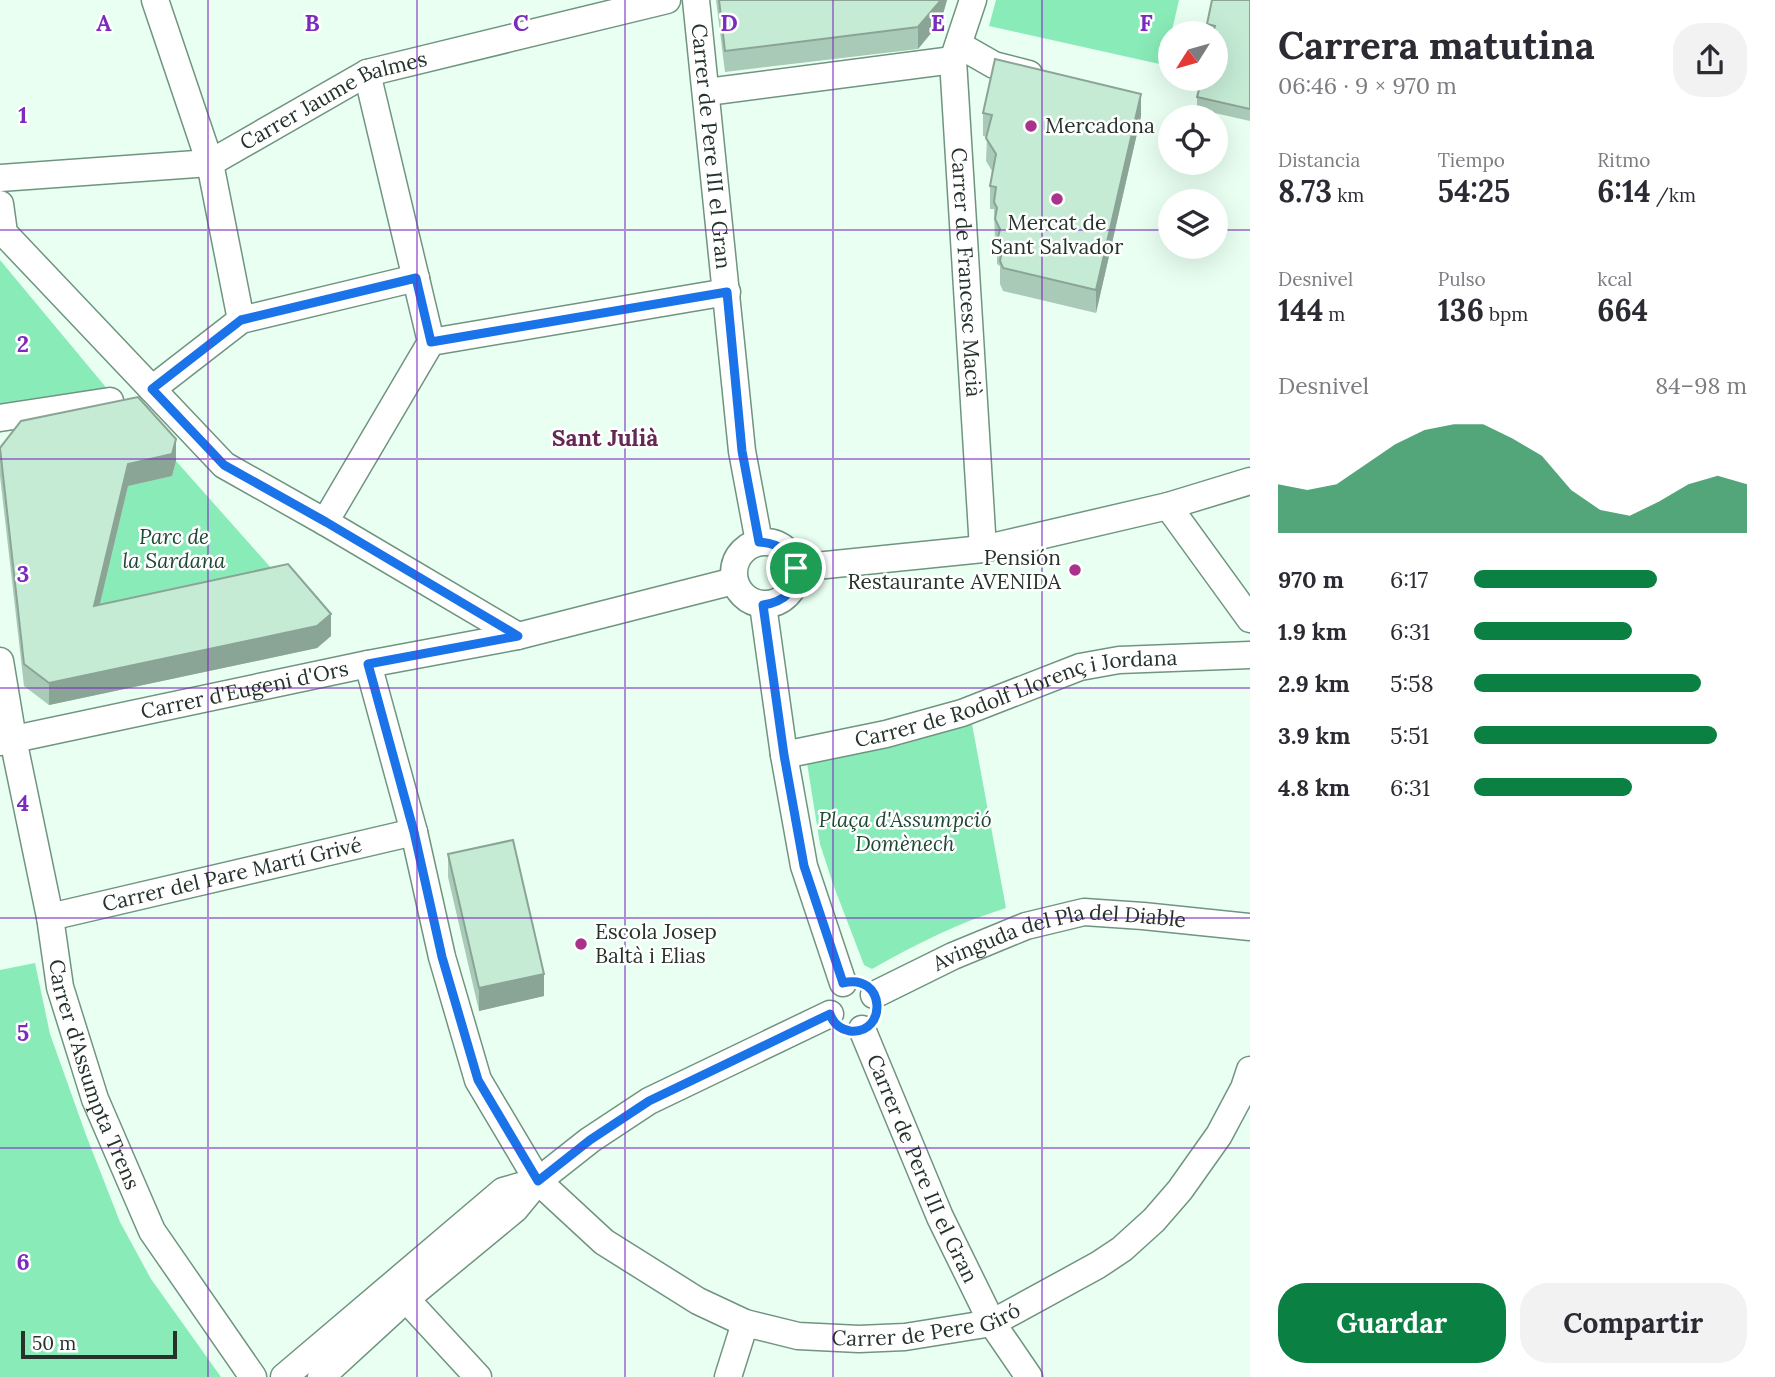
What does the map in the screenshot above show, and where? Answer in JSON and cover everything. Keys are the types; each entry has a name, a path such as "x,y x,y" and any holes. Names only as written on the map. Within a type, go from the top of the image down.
{"street":[{"path":"155,0 210,163 241,320"},
{"name":"Carrer Jaume Balmes","path":"0,178 210,163 367,73 667,0"},
{"name":"Carrer de Pere III el Gran","path":"696,0 742,451 759,542"},
{"name":"Carrer de Francesc Macià","path":"973,0 956,53 983,549"},
{"path":"707,92 956,53 1048,78"},
{"path":"326,522 431,342 367,73"},
{"path":"0,204 4,233 224,465 518,636"},
{"path":"152,389 241,320 416,278"},
{"path":"431,342 727,292"},
{"path":"0,418 110,401"},
{"path":"796,568 983,549 1168,506 1250,481"},
{"path":"1168,506 1250,619"},
{"path":"759,542 772,542 782,547 791,555 796,568 794,586 787,596 776,603 763,605 750,601 738,590 734,581 734,565 739,555 747,547 759,542"},
{"name":"Carrer d'Eugeni d'Ors","path":"6,741 368,664 518,636 734,581"},
{"path":"763,605 784,755 804,866 843,983"},
{"name":"Carrer de Rodolf Llorenç i Jordana","path":"784,755 886,734 962,712 1080,667 1119,660 1250,655"},
{"name":"Carrer d'Assumpta Trens","path":"0,661 6,741 50,917 60,987 95,1099 152,1231 253,1377"},
{"name":"Carrer de Pere Giró","path":"368,664 414,832 442,957 478,1080 538,1181 604,1242 698,1301 745,1323 798,1336 859,1339 905,1337 992,1323 1098,1265 1122,1249 1154,1220 1219,1135 1244,1088 1250,1070"},
{"name":"Carrer del Pare Martí Grivé","path":"50,917 414,832"},
{"name":"Avinguda del Pla del Diable","path":"874,995 953,956 1026,926 1084,912 1250,927"},
{"path":"843,983 861,983 874,995 876,1016 867,1026 847,1030 837,1026 830,1014 828,1003 843,983"},
{"path":"321,1377 406,1299 515,1209 538,1181 590,1140 649,1101 830,1014"},
{"name":"Carrer de Pere III el Gran","path":"862,1029 940,1217 992,1323 1028,1377"},
{"path":"284,1377 503,1191 538,1181"},
{"path":"406,1299 478,1377"},
{"path":"728,1377 745,1323"}],"green space":[{"path":"996,0 1179,0 1174,21 1158,21 1158,64 989,26"},
{"path":"0,260 109,391 0,406"},
{"name":"Parc de la Sardana","path":"176,461 288,587 94,628 128,486 172,476"},
{"name":"Plaça d'Assumpció Domènech","path":"972,724 1006,908 937,935 872,969 864,965 820,844 807,763 900,745"},
{"path":"35,963 50,1034 120,1222 151,1279 221,1377 0,1377 0,970"}],"building":[{"path":"719,0 941,0 918,27 725,51"},
{"path":"1212,0 1250,0 1250,109 1197,97 1199,91 1228,91 1228,21 1208,21"},
{"name":"Mercat de Sant Salvador","path":"995,59 1141,94 1096,290 1003,268 1000,261 1003,245 997,241 1000,229 995,219 996,187 990,186 996,154 986,138 992,115 983,113"},
{"path":"138,397 176,439 172,454 128,464 94,606 288,564 331,614 317,626 49,683 24,664 0,448 21,421"},
{"path":"513,840 544,974 479,988 448,854"}],"place":[{"name":"Mercadona","path":"1031,126"},
{"name":"Mercat de Sant Salvador","path":"1057,199"},
{"name":"Pensión Restaurante AVENIDA","path":"1075,570"},
{"name":"Escola Josep Baltà i Elias","path":"581,944"}],"district":[{"name":"Sant Julià","path":"605,438"}],"route":[{"path":"416,278 431,342 727,292 742,451 759,542 772,542 782,547 791,555 796,568 794,586 787,596 776,603 763,605 784,755 804,866 843,983 854,981 871,990 876,1000 876,1016 867,1026 855,1031 837,1026 830,1014 649,1101 590,1140 538,1181 478,1080 442,957 414,832 368,664 518,636 224,465 152,389 241,320 416,278"}]}
